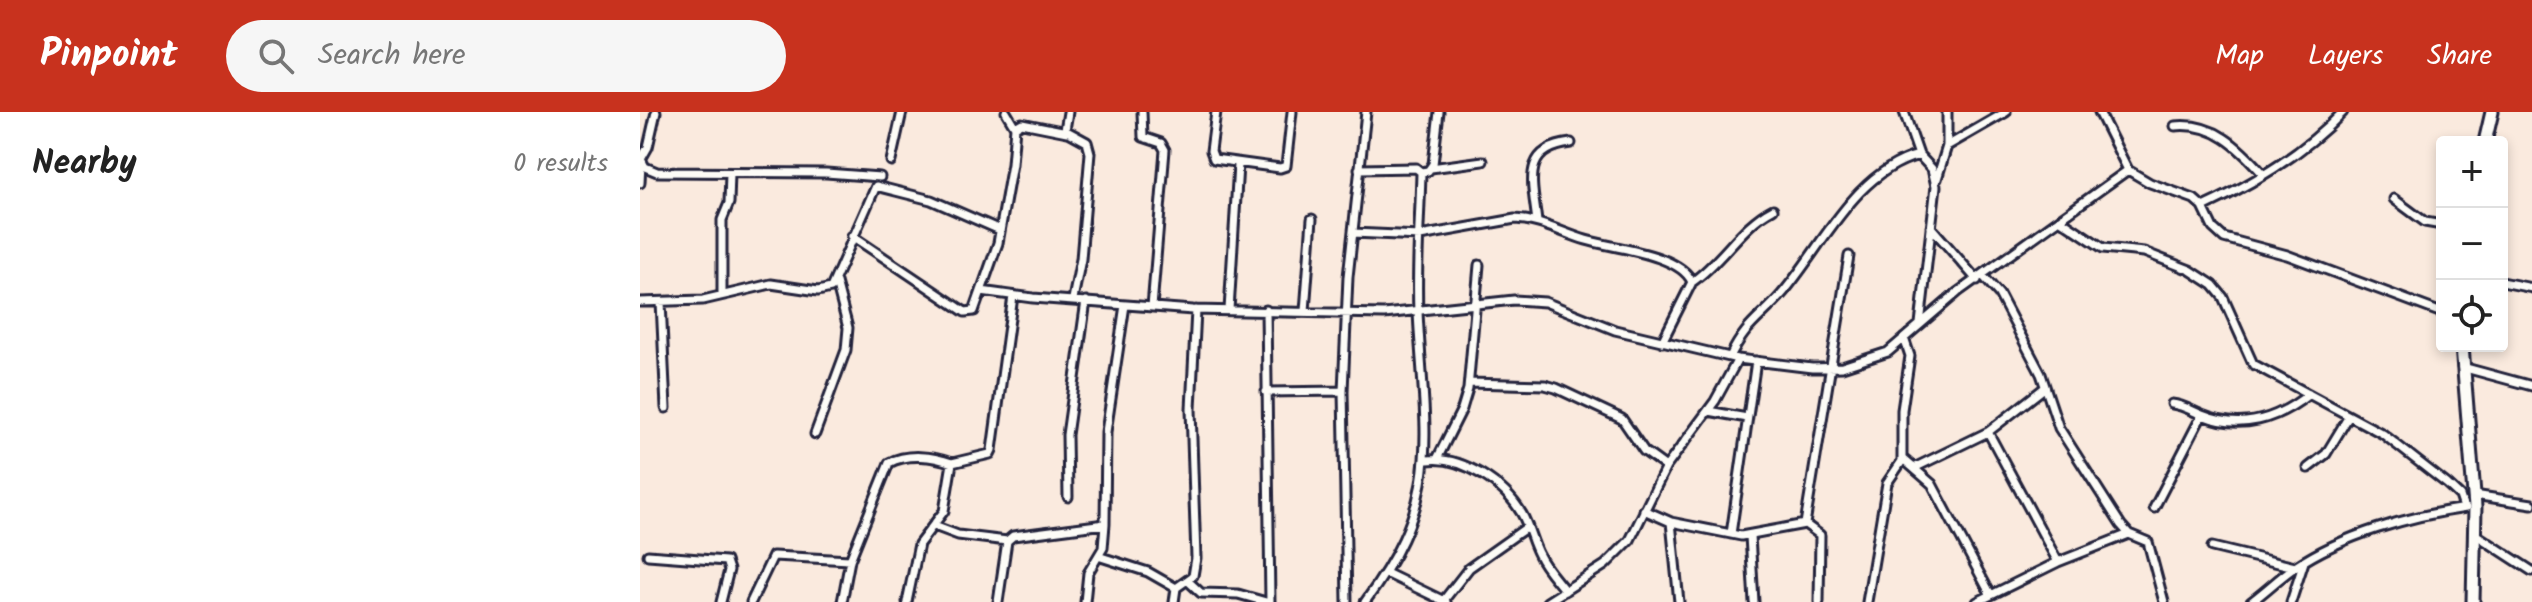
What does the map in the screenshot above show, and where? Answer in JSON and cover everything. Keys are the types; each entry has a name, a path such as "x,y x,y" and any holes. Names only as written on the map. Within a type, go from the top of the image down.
{"main road":[{"path":"2486,136 2492,112"},
{"path":"2462,352 2475,534 2473,602"}],"street":[{"path":"640,183 641,161 656,112"},
{"path":"891,161 902,112"},
{"path":"852,236 968,313 974,311 1000,230 1015,127 1006,112"},
{"path":"1067,133 1068,112"},
{"path":"1142,112 1140,133 1146,140 1161,143 1165,150 1152,307"},
{"path":"1216,112 1212,156 1217,161 1285,167 1292,112"},
{"path":"1347,602 1343,391 1353,233 1366,112"},
{"path":"1431,168 1439,112"},
{"path":"1904,112 1919,155 1932,169 1936,181"},
{"path":"1920,324 1936,181 1947,146 1947,112"},
{"path":"1947,146 2006,112"},
{"path":"2099,112 2128,170 2150,183 2194,199 2203,207 2213,228 2224,238 2287,255 2436,311"},
{"path":"2203,207 2263,174 2313,141 2343,112"},
{"path":"1015,127 1022,123 1067,133 1087,142 1090,153 1081,259 1073,299"},
{"path":"2175,126 2189,125 2215,132 2238,146 2263,174"},
{"path":"1537,222 1532,175 1535,160 1555,145 1571,143"},
{"path":"1547,602 1558,599 1620,553 1630,540 1666,467 1708,411 1747,327 1782,294 1854,199 1891,169 1919,155"},
{"path":"641,161 645,167 657,172 880,177"},
{"path":"1421,172 1483,161"},
{"path":"1229,310 1238,165"},
{"path":"1359,169 1416,168 1421,172"},
{"path":"981,291 1196,310 1418,311 1474,307 1514,300 1545,302 1615,330 1662,342 1734,358 1828,367 1868,361 1888,352 1980,278 2128,170"},
{"path":"1365,602 1386,573 1422,492 1427,460 1418,311 1421,172"},
{"path":"722,295 722,220 729,203 730,173"},
{"path":"640,302 703,300 771,284 818,291 831,288 876,186 931,200 1000,230"},
{"path":"2394,199 2425,222 2436,224"},
{"path":"1662,342 1692,282 1713,268 1758,217 1773,209"},
{"path":"1305,311 1312,219"},
{"path":"1353,233 1420,236 1515,219 1537,222 1583,239 1645,253 1669,263 1688,275 1692,282"},
{"path":"2061,220 2094,244 2144,252 2190,270 2213,285 2223,297 2253,364 2402,447 2471,504"},
{"path":"1931,227 1980,278 2016,323 2041,374 2043,389 2059,428 2129,534 2148,542 2164,602"},
{"path":"1805,524 1828,367 1849,256"},
{"path":"1437,459 1462,409 1469,383 1479,265"},
{"path":"815,434 846,350 848,328 836,282"},
{"path":"2508,283 2532,288"},
{"path":"842,602 850,560 889,463 896,459 934,457 952,463 990,454 1013,296"},
{"path":"1068,497 1067,435 1086,301"},
{"path":"661,302 666,408"},
{"path":"1085,602 1088,573 1101,557 1105,524 1106,432 1125,305"},
{"path":"1176,588 1193,576 1196,558 1191,409 1196,310"},
{"path":"1188,581 1201,593 1238,594 1268,602 1266,310"},
{"path":"1867,602 1887,483 1902,457 1902,410 1910,356 1904,338"},
{"path":"1731,534 1756,361"},
{"path":"2462,367 2532,386"},
{"path":"1469,383 1556,388 1622,419 1644,451 1666,467"},
{"path":"1914,468 1988,432 2043,389"},
{"path":"1266,392 1343,391"},
{"path":"2172,404 2202,415 2245,424 2286,412 2309,394"},
{"path":"1708,411 1747,418"},
{"path":"2154,508 2202,415"},
{"path":"2308,468 2326,454 2349,416"},
{"path":"1988,432 2058,562"},
{"path":"1902,457 1932,484 1991,595"},
{"path":"1427,460 1437,459 1467,468 1507,495 1527,527 1540,557 1565,591"},
{"path":"907,602 919,544 944,511 952,463"},
{"path":"2251,602 2295,567 2350,540 2471,504 2532,504"},
{"path":"1644,510 1671,522 1750,536 1805,524 1820,535 1819,602"},
{"path":"1671,522 1679,602"},
{"path":"934,526 958,535 1007,541 1022,535 1105,524"},
{"path":"1386,573 1445,601 1469,568 1527,527"},
{"path":"1977,602 2058,562 2129,534"},
{"path":"2475,534 2532,571"},
{"path":"1750,536 1754,602"},
{"path":"998,602 1007,541"},
{"path":"2212,547 2295,567"},
{"path":"648,555 726,561 729,570 721,602"},
{"path":"751,602 773,556 850,560"},
{"path":"1101,557 1148,572 1176,588"},
{"path":"2291,602 2304,562"},
{"path":"1174,602 1176,588"}]}
